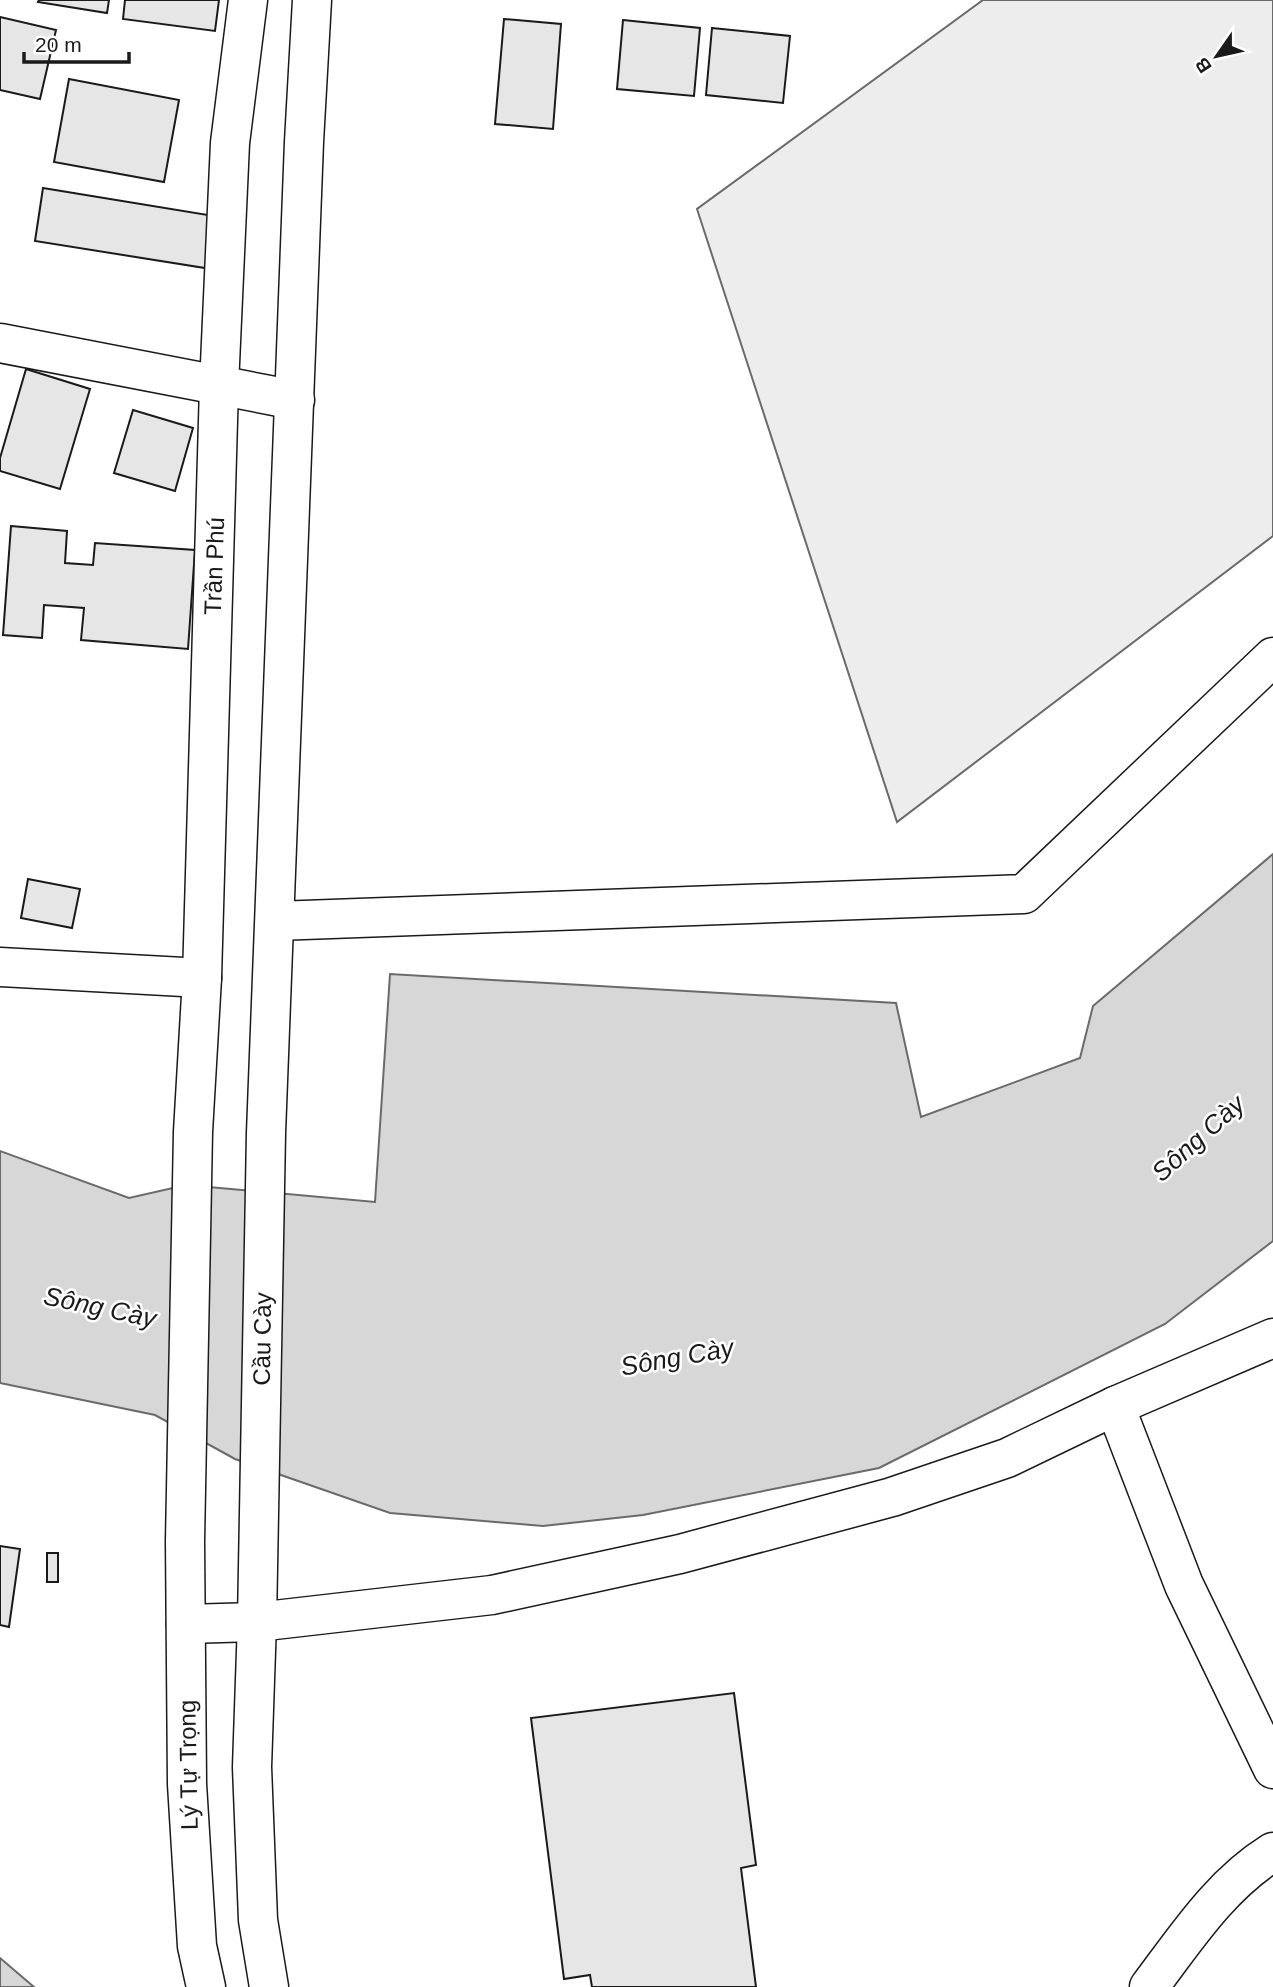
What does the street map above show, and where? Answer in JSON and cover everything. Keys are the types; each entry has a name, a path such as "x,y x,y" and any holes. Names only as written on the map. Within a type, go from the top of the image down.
{"main road":[{"name":"Trần Phú","path":"186,1541 193,1132 202,978 219,386 230,143 248,0"},
{"path":"312,0 276,921 1024,894 1273,657"},
{"path":"0,343 295,400"},
{"name":"Cầu Cày","path":"257,1622 266,1133 276,921"},
{"path":"0,967 202,978"},
{"path":"186,1624 257,1622 492,1595 680,1554 904,1493 1007,1458 1115,1406 1273,1338"},
{"path":"1115,1406 1184,1585 1273,1769"},
{"name":"Lý Tự Trọng","path":"186,1541 187,1784 197,1946 205,1987"},
{"path":"257,1622 252,1767 258,1920 269,1987"},
{"path":"1149,1987 1217,1897 1254,1864 1273,1852"}],"shaded area":[{"path":"983,0 1273,0 1273,536 897,822 697,209"}],"water":[{"name":"Sông Cày","path":"1273,854 1273,1241 1165,1324 879,1468 643,1515 543,1526 390,1513 235,1459 155,1415 0,1383 0,1151 129,1198 186,1185 375,1202 390,974 896,1003 921,1117 1080,1058 1093,1006"},
{"path":"0,1958 34,1987 0,1987"}],"building":[{"path":"109,0 107,13 38,2"},
{"path":"125,0 219,0 215,31 123,19"},
{"path":"0,17 56,30 40,99 0,90"},
{"path":"504,19 561,24 553,129 495,124"},
{"path":"623,20 700,28 694,96 617,89"},
{"path":"712,28 790,36 783,103 706,95"},
{"path":"69,79 179,100 164,182 54,162"},
{"path":"43,188 214,216 205,268 35,241"},
{"path":"26,369 90,389 60,489 0,471 0,458"},
{"path":"133,410 193,428 175,491 114,473"},
{"path":"11,526 67,531 65,563 93,565 95,543 195,550 188,649 81,640 84,608 44,605 42,638 3,635"},
{"path":"28,879 80,889 72,928 21,918"},
{"path":"0,1546 20,1549 9,1627 0,1625"},
{"path":"47,1553 58,1553 58,1582 47,1582"},
{"path":"734,1693 756,1865 741,1868 756,1987 592,1987 590,1975 564,1979 531,1718"}]}
